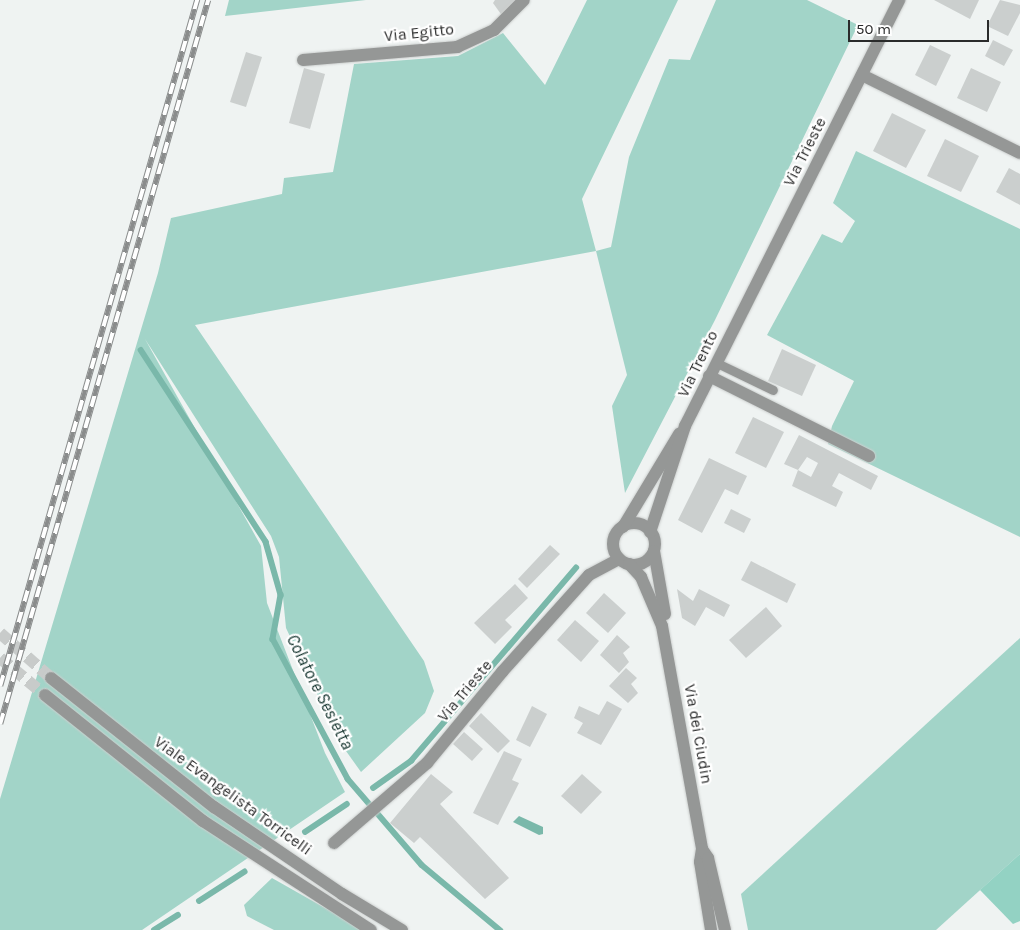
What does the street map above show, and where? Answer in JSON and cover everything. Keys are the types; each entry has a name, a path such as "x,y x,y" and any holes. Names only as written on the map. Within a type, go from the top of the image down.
{"street":[{"name":"Via Egitto","path":"302,60 457,47 494,30 524,0"},
{"name":"Via Trieste","path":"739,317 899,0"},
{"path":"862,75 1020,153"},
{"name":"Via Trento","path":"685,426 739,317"},
{"path":"709,376 869,456"},
{"path":"685,426 650,532 654,551 646,561 624,562 613,542 664,455 685,426"},
{"path":"623,526 641,524 650,532"},
{"name":"Via dei Ciudin","path":"654,551 666,619 662,626"},
{"name":"Via Trieste","path":"334,843 427,763 502,672 589,575 624,562"},
{"name":"Via dei Ciudin","path":"624,562 641,577 662,626 702,849 700,862 711,930"},
{"name":"Viale Evangelista Torricelli","path":"51,678 214,807 342,894 402,930"},
{"path":"45,695 203,821 371,930"},
{"name":"Via dei Ciudin","path":"702,849 708,858 725,930"}],"lane":[{"path":"717,363 773,390"}],"shaded area":[{"path":"229,0 366,0 225,16"},
{"path":"587,0 678,0 582,199 596,251 195,325 424,661 434,691 425,713 361,772 341,744 286,628 279,557 271,536 145,339 261,546 267,603 325,753 345,792 142,930 0,930 0,799 158,273 171,218 282,194 284,178 333,172 354,64 458,56 503,33 545,85"},
{"path":"716,0 807,0 858,25 715,320 625,493 612,406 627,375 596,251 611,247 629,157 669,59 690,60"},
{"path":"856,151 1020,229 1020,537 828,444 832,426 854,381 767,335 822,234 842,243 855,221 833,203"},
{"path":"1020,638 1020,854 936,930 748,930 741,894"},
{"path":"519,816 543,827 543,834 539,835 513,822"},
{"path":"1020,854 1020,921 1013,924 980,890"},
{"path":"272,878 364,930 274,930 247,916 244,905"}],"building":[{"path":"495,0 518,0 503,17 493,3"},
{"path":"934,0 979,0 970,19"},
{"path":"1000,0 1020,5 1020,13 1008,36 987,26"},
{"path":"993,40 1013,50 1004,66 985,56"},
{"path":"930,45 951,55 936,86 915,75"},
{"path":"246,52 262,57 246,107 230,102"},
{"path":"304,68 325,74 310,129 289,123"},
{"path":"971,68 1001,82 987,112 957,98"},
{"path":"892,113 926,130 906,168 873,151"},
{"path":"945,139 979,156 961,192 927,176"},
{"path":"1009,168 1020,174 1020,205 996,192"},
{"path":"782,349 816,365 802,396 768,381"},
{"path":"753,417 784,432 766,468 735,453"},
{"path":"799,435 878,476 871,490 839,473 832,486 843,492 836,507 792,486 798,470 784,464","holes":["807,457 818,463 811,477 798,470"]},
{"path":"709,458 747,476 738,495 725,489 702,533 678,520"},
{"path":"731,509 751,519 744,533 724,523"},
{"path":"550,545 560,554 527,588 518,579"},
{"path":"751,561 796,584 787,603 741,580"},
{"path":"515,584 528,598 505,620 512,627 495,644 474,623"},
{"path":"677,589 693,601 699,589 730,605 724,617 706,607 695,626 682,618"},
{"path":"604,593 626,613 608,633 586,613"},
{"path":"766,607 782,626 746,658 729,640"},
{"path":"575,620 599,641 581,662 557,640"},
{"path":"617,635 630,647 623,653 629,662 619,673 600,655"},
{"path":"626,668 637,678 631,684 638,693 628,703 609,686"},
{"path":"607,701 622,709 601,745 577,733 583,723 574,718 579,706 599,715"},
{"path":"532,706 547,714 530,747 516,740"},
{"path":"481,713 510,741 498,753 469,726"},
{"path":"464,732 483,749 472,761 453,744"},
{"path":"504,751 522,759 512,780 519,783 498,825 473,813"},
{"path":"431,774 453,792 440,804 509,878 485,899 420,837 414,843 390,823"},
{"path":"582,774 602,792 581,814 561,796"}],"waterway":[{"name":"Colatore Sesietta","path":"141,350 266,542 281,595 273,639 348,779 422,865 500,930"},
{"path":"373,788 411,761 576,568"},
{"path":"305,832 347,804"},
{"path":"199,901 244,872"},
{"path":"154,930 178,915"}],"tunnel":[{"path":"0,633 51,678"},
{"path":"0,658 45,695"}],"railway":[{"path":"0,686 197,0"},
{"path":"0,724 208,0"}]}
